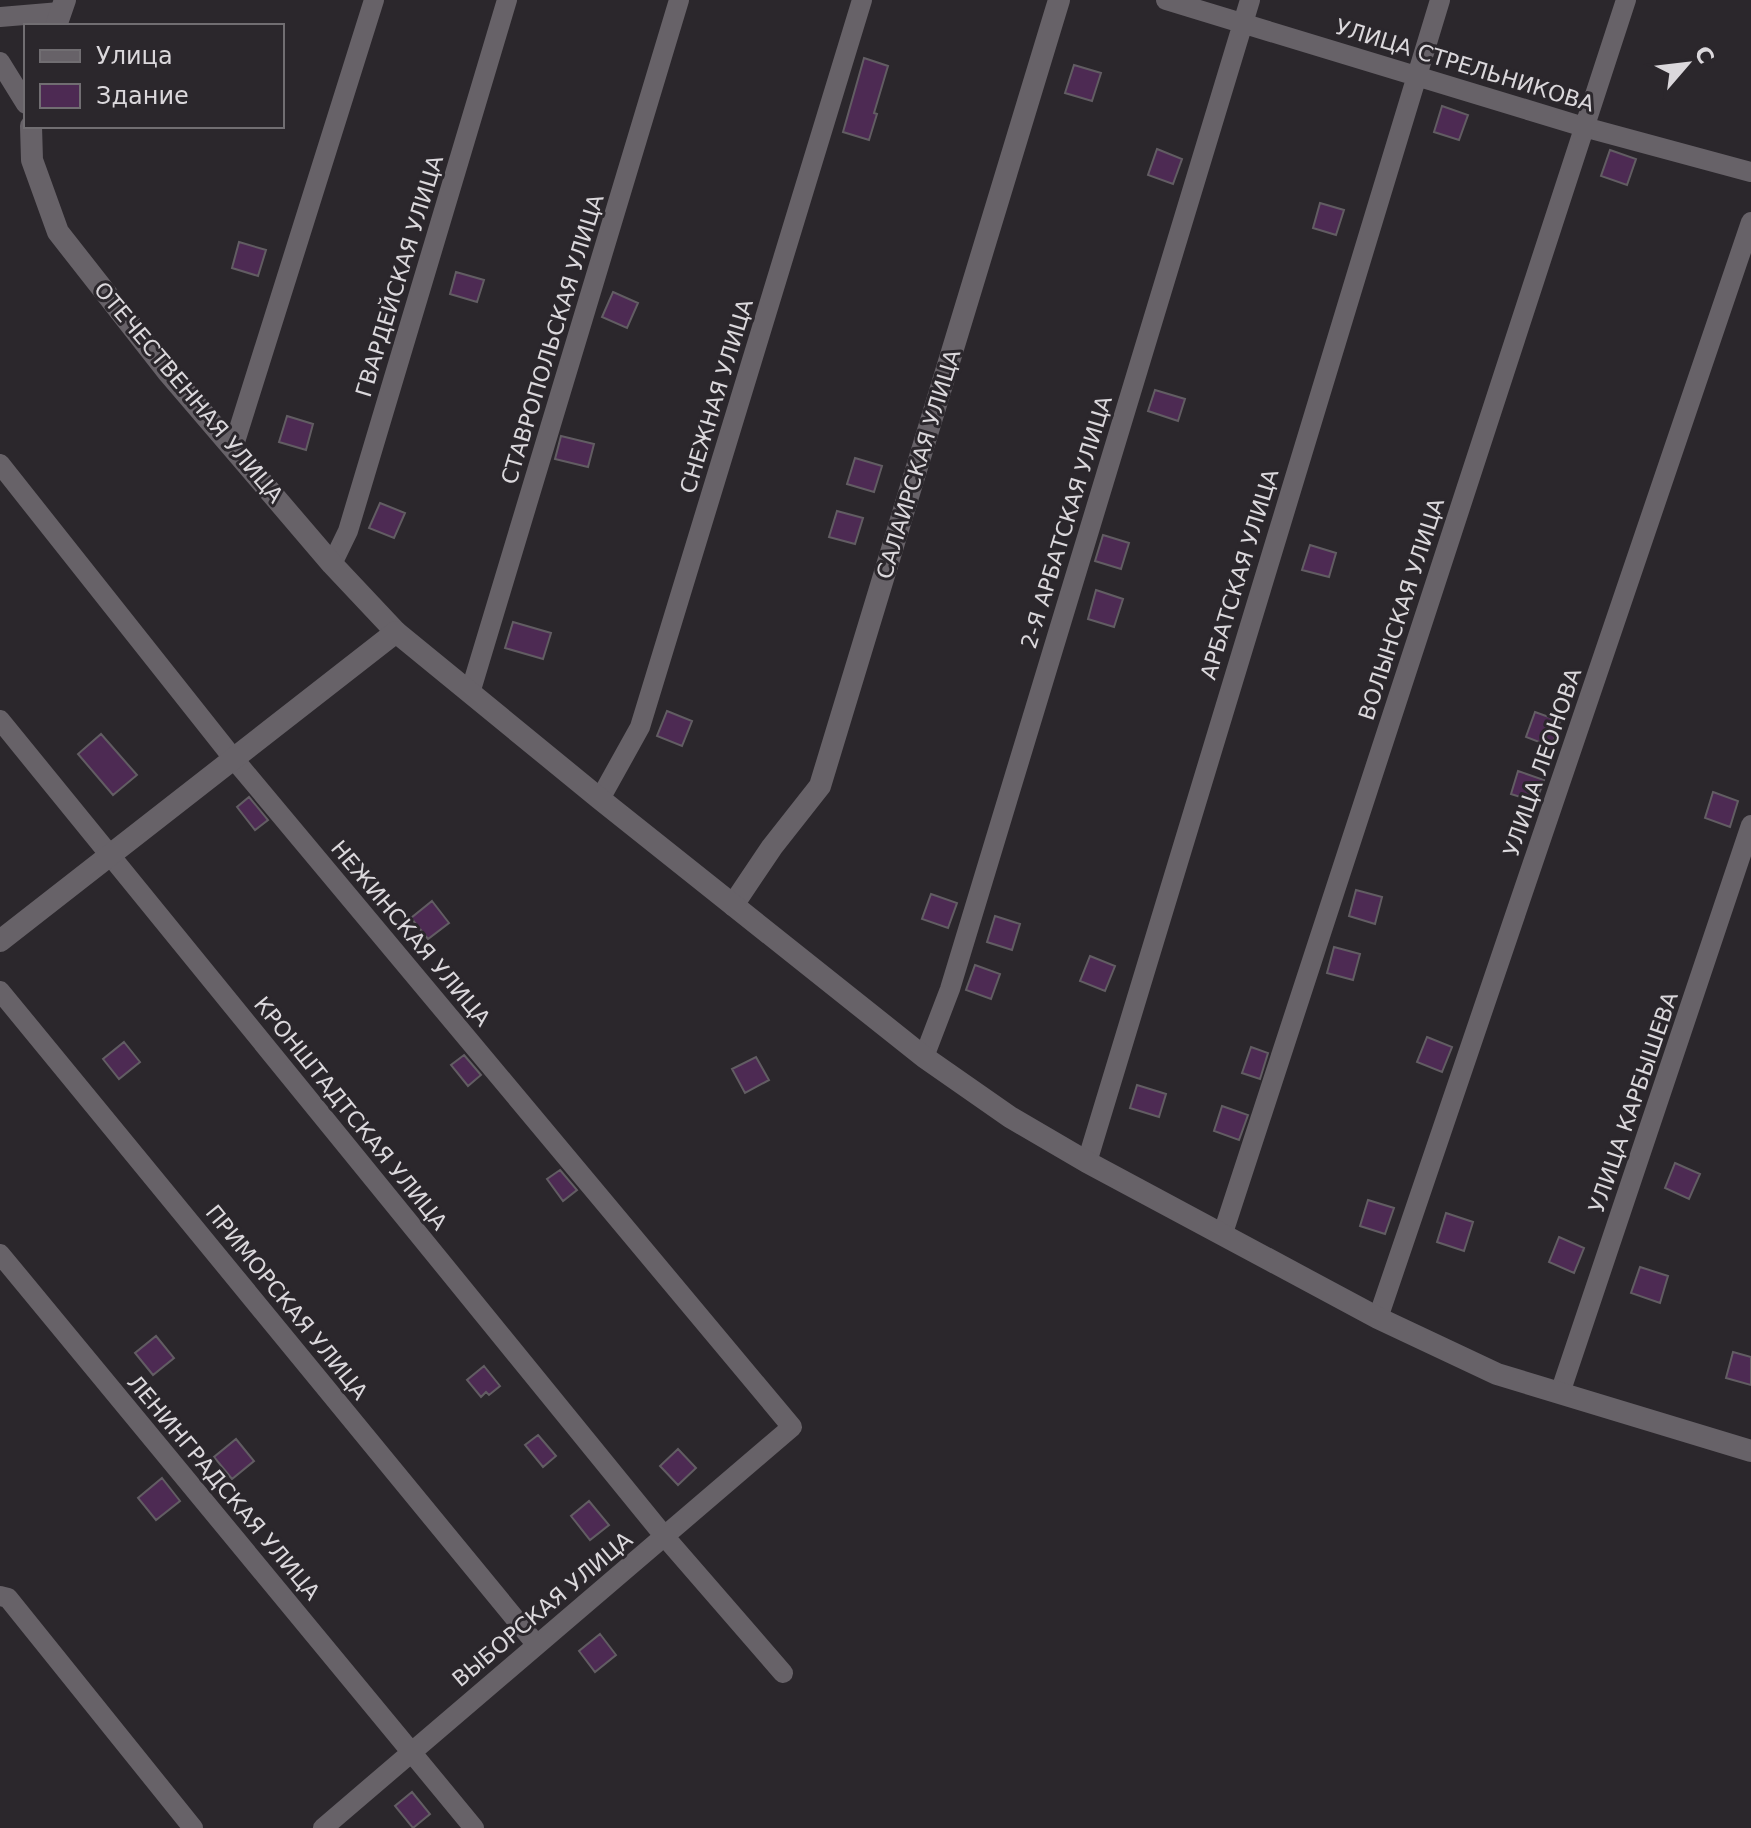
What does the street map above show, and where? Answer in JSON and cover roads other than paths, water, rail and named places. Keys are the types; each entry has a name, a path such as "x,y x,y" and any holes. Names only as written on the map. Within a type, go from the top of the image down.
{"main road":[{"name":"САЛАИРСКАЯ УЛИЦА","path":"733,905 772,847 820,786 1059,0"},
{"name":"ОТЕЧЕСТВЕННАЯ УЛИЦА","path":"31,128 32,160 58,232 167,371 332,564 396,632 924,1057 1010,1117 1087,1162 1378,1318 1497,1374 1751,1451"},
{"path":"0,941 396,632"}],"street":[{"path":"233,448 374,0"},
{"name":"ГВАРДЕЙСКАЯ УЛИЦА","path":"332,564 348,531 507,0"},
{"name":"СТАВРОПОЛЬСКАЯ УЛИЦА","path":"470,693 679,0"},
{"name":"СНЕЖНАЯ УЛИЦА","path":"600,799 640,727 862,0"},
{"name":"УЛИЦА СТРЕЛЬНИКОВА","path":"1166,0 1584,127 1751,172"},
{"name":"2-Я АРБАТСКАЯ УЛИЦА","path":"924,1057 950,989 1250,0"},
{"name":"АРБАТСКАЯ УЛИЦА","path":"1087,1162 1440,0"},
{"name":"ВОЛЫНСКАЯ УЛИЦА","path":"1223,1233 1626,0"},
{"path":"0,17 60,13"},
{"path":"0,62 24,101"},
{"name":"УЛИЦА ЛЕОНОВА","path":"1378,1318 1751,222"},
{"name":"НЕЖИНСКАЯ УЛИЦА","path":"0,464 233,758 792,1427"},
{"name":"КРОНШТАДТСКАЯ УЛИЦА","path":"0,720 665,1537 783,1673"},
{"name":"УЛИЦА КАРБЫШЕВА","path":"1560,1393 1751,825"},
{"name":"ПРИМОРСКАЯ УЛИЦА","path":"0,991 536,1644"},
{"name":"ЛЕНИНГРАДСКАЯ УЛИЦА","path":"0,1254 474,1828"},
{"name":"ВЫБОРСКАЯ УЛИЦА","path":"323,1828 792,1427"},
{"path":"0,1596 8,1598 193,1828"}]}
